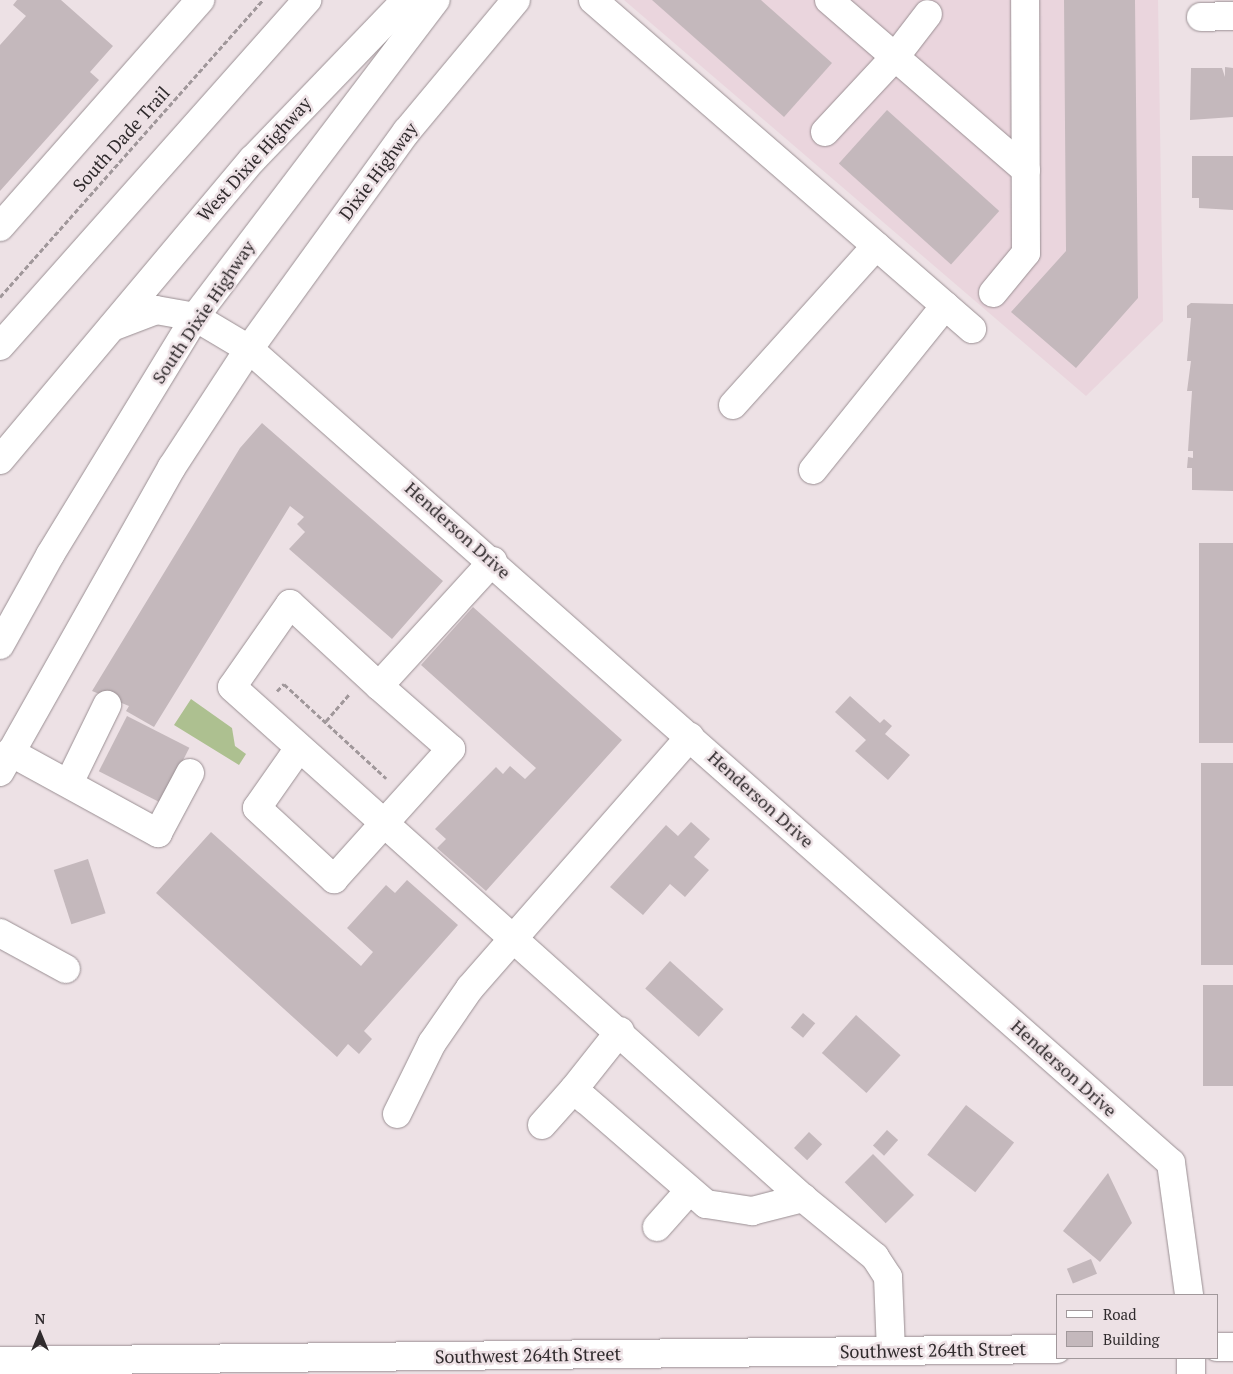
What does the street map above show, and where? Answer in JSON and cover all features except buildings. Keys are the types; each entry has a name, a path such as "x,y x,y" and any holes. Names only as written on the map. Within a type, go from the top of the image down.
{"main road":[{"path":"0,227 200,0"},
{"path":"0,346 307,0"},
{"name":"West Dixie Highway","path":"0,460 252,159 406,0"},
{"name":"South Dixie Highway","path":"0,646 50,555 195,318 436,0"},
{"name":"Dixie Highway","path":"249,349 407,131 516,0"},
{"path":"593,0 972,329"},
{"path":"829,0 1026,170"},
{"path":"993,294 1026,253 1025,0"},
{"path":"825,132 895,57 928,4"},
{"path":"1201,17 1233,16"},
{"path":"733,405 876,246"},
{"path":"813,470 945,306"},
{"name":"West Dixie Highway","path":"112,327 156,310 195,318"},
{"name":"Henderson Drive","path":"195,318 249,349 493,561 1171,1163 1189,1294"},
{"path":"190,773 158,833 69,783 5,762 172,467 249,349"},
{"path":"379,686 493,561"},
{"path":"299,748 257,808 334,879 384,826 451,749 290,604 232,687 299,748 384,826 620,1031 803,1198 875,1257 886,1273 891,1351"},
{"path":"69,783 107,705"},
{"path":"397,1114 452,1013 514,937 690,737"},
{"path":"0,933 66,969"},
{"path":"542,1125 574,1089 620,1031"},
{"path":"574,1089 706,1204 734,1211 770,1209 803,1198"},
{"path":"657,1227 689,1191"},
{"path":"1218,1347 1233,1347"},
{"name":"Southwest 264th Street","path":"0,1362 370,1365 891,1351 1056,1349"},
{"path":"1191,1359 1192,1374"}],"path":[{"name":"South Dade Trail","path":"0,297 263,0"},
{"path":"282,687 284,684 388,776 382,782"},
{"path":"326,721 344,701"}],"shaded area":[{"path":"624,0 1158,0 1163,321 1086,396"},
{"path":"191,699 232,728 235,746 246,754 239,765 174,725"}]}
